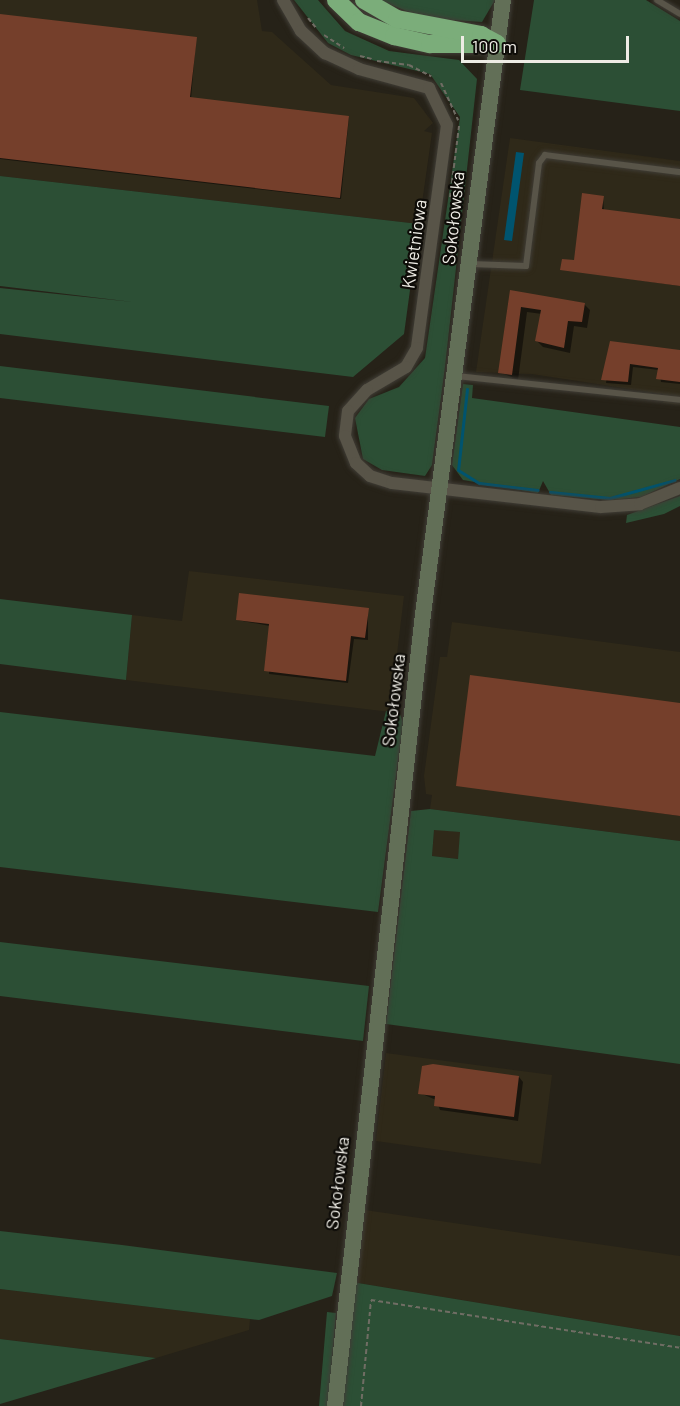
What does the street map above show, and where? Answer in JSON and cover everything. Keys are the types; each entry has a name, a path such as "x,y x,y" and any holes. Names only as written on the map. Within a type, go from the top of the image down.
{"highway":[{"path":"336,0 359,22 394,36 430,44 497,44"},
{"path":"364,0 397,19 481,35 497,44"}],"street":[{"name":"Kwietniowa","path":"283,0 301,31 325,52 359,69 420,82 444,112 445,150 417,348 397,376 357,399 344,428 350,454 370,476 438,487 615,508 647,502 680,488"},
{"name":"Sokołowska","path":"334,1406 438,487 503,0"}],"lane":[{"path":"657,0 680,14"},
{"path":"468,263 526,266 539,163 545,155 680,172"},
{"path":"453,375 680,400"}],"path":[{"path":"361,1406 371,1300 680,1348"}],"shaded area":[{"path":"0,0 257,0 262,31 272,32 331,85 414,98 433,123 424,131 432,133 419,224 0,176"},
{"path":"510,138 680,161 680,405 663,403 663,394 532,374 476,372"},
{"path":"189,571 404,596 390,712 126,680 132,615 182,621"},
{"path":"452,622 680,652 680,841 430,809 432,795 426,794 424,776 440,657 447,657"},
{"path":"434,829 461,832 458,859 432,856"},
{"path":"386,1053 552,1075 541,1164 376,1141"},
{"path":"365,1210 680,1256 680,1336 358,1283"},
{"path":"0,1289 250,1319 249,1330 156,1358 0,1339"}],"green space":[{"path":"294,0 318,0 345,31 389,51 459,60 477,79 445,367 432,465 425,476 382,470 363,459 355,418 369,399 399,387 425,358 460,117 430,74 351,55 328,43"},
{"path":"379,0 495,0 482,22 424,18"},
{"path":"534,0 646,0 680,21 680,111 520,90"},
{"path":"0,176 419,224 404,334 353,377 0,334 0,288 133,302 0,286"},
{"path":"0,366 329,406 325,437 0,398"},
{"path":"463,384 473,385 472,398 680,427 680,479 641,497 610,500 551,495 543,481 538,493 463,480 452,465"},
{"path":"680,496 680,506 664,514 626,523 627,515"},
{"path":"0,599 132,615 126,680 0,664"},
{"path":"386,711 399,712 403,722 378,912 0,867 0,712 375,756"},
{"path":"430,809 680,841 680,1064 386,1024 411,811","holes":["434,830 460,832 458,859 432,856"]},
{"path":"0,942 369,986 363,1041 0,996"},
{"path":"0,1231 337,1273 332,1296 259,1320 0,1289"},
{"path":"358,1283 680,1336 680,1406 342,1406 353,1285"},
{"path":"327,1312 336,1313 328,1406 319,1406"},
{"path":"0,1339 156,1358 0,1404"}],"water":[{"path":"516,152 524,153 512,241 504,240"}],"building":[{"path":"0,14 197,37 190,97 349,116 340,198 0,158"},
{"path":"582,193 604,196 602,209 680,219 680,286 560,270 562,259 574,260"},
{"path":"510,290 585,303 582,322 568,321 564,348 535,341 541,310 521,307 512,375 498,373"},
{"path":"610,341 680,350 680,382 656,379 658,368 630,364 628,382 601,380"},
{"path":"239,593 369,608 365,638 351,636 346,681 264,671 269,624 236,620"},
{"path":"470,675 680,703 680,816 456,786"},
{"path":"433,1064 519,1076 514,1117 434,1106 435,1096 418,1094 422,1066"}],"waterway":[{"path":"467,389 458,470 479,483 538,490"},
{"path":"550,492 610,498 675,480"}]}
